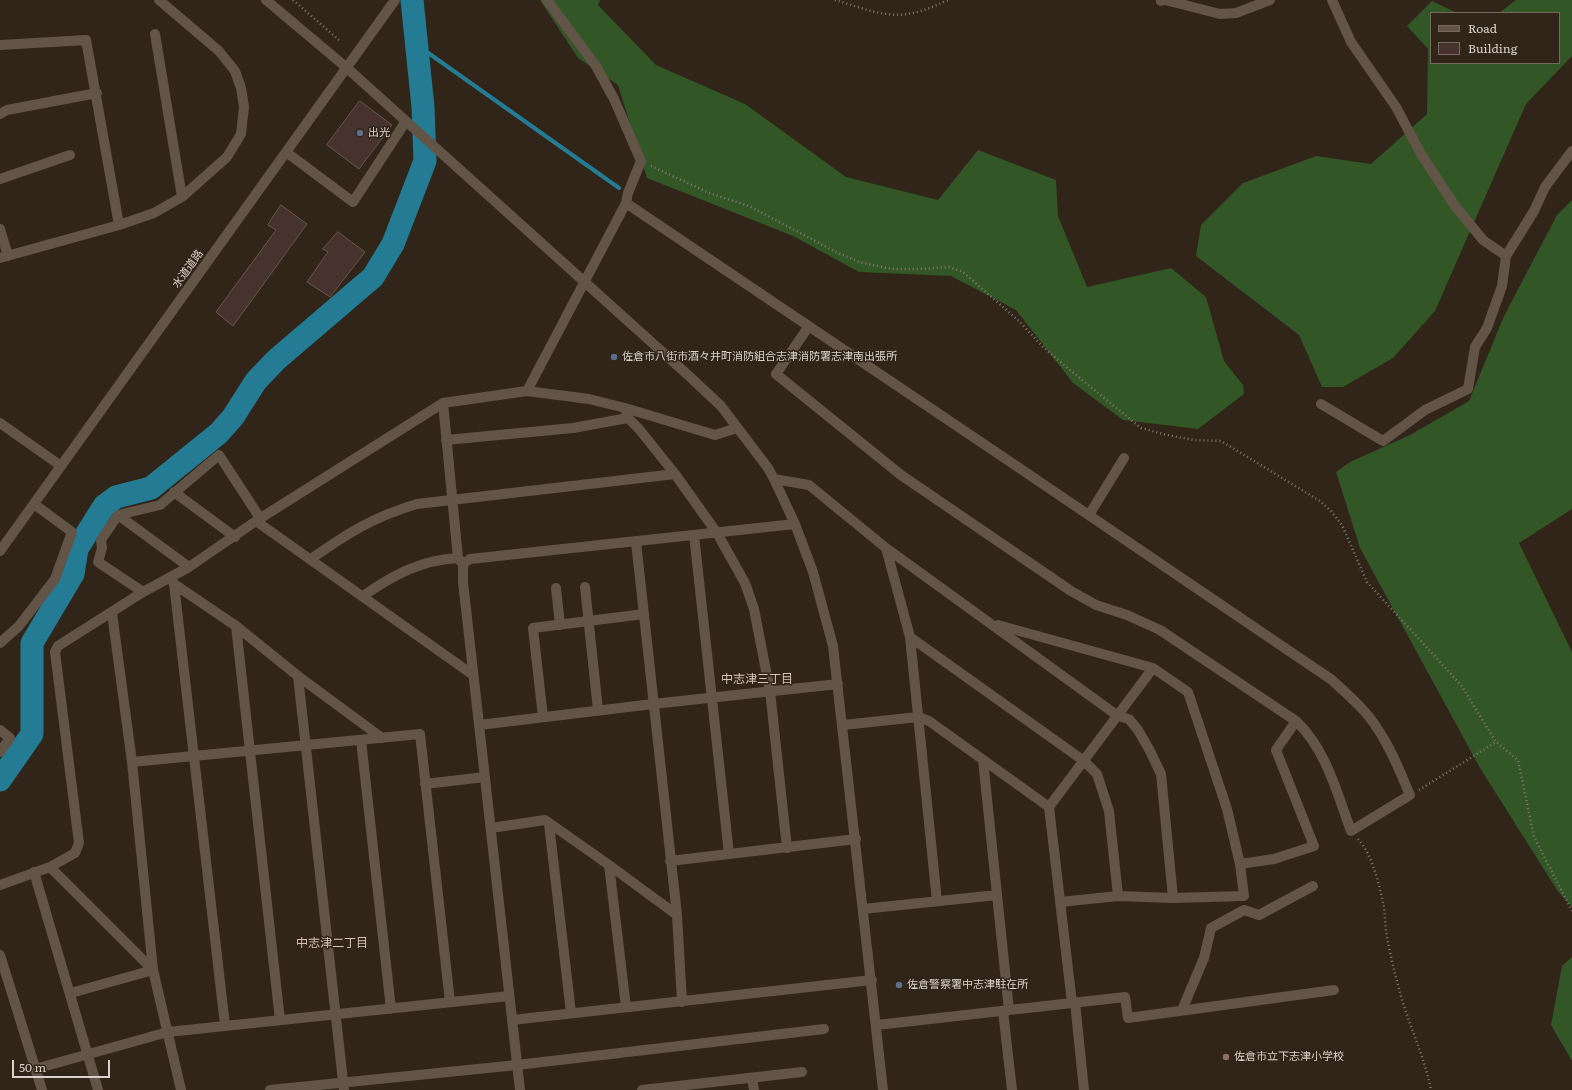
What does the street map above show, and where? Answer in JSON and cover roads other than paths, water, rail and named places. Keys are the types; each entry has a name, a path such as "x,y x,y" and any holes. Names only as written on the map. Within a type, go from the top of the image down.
{"street":[{"path":"0,229 4,257 119,225 154,213 182,197 227,157 241,134 244,107 241,88 235,71 219,51 159,0"},
{"path":"266,0 347,68 586,282 721,406 768,468 795,524 820,594 833,646 872,980 883,1090"},
{"name":"水道道路","path":"0,551 395,0"},
{"path":"527,391 586,282 626,203 628,193 641,161 614,99 596,66 547,0"},
{"path":"1161,1 1165,0 1220,14 1236,13 1263,1"},
{"path":"1332,0 1351,42 1396,107 1420,154 1455,206 1484,240 1506,256"},
{"path":"155,34 182,197"},
{"path":"0,45 86,40 119,225"},
{"path":"0,114 7,110 96,93"},
{"path":"286,152 353,202 406,121"},
{"path":"1321,404 1383,441 1425,410 1468,389 1475,347 1487,328 1502,286 1506,256 1534,211 1545,187 1572,151"},
{"path":"0,179 70,155"},
{"path":"626,203 809,326 1089,515 1332,680 1361,707 1377,727 1386,742 1410,795 1351,831 1332,778 1316,746 1306,730 1296,720 1160,630 1127,615 1096,604 1071,591 901,475 776,374 809,326"},
{"path":"0,885 50,867 75,853 79,843 55,652 58,646 143,592 172,580 258,520 443,403 527,391 589,399 715,434 737,428"},
{"path":"443,403 520,1090"},
{"path":"625,408 628,418 639,429 675,474 717,533 744,583 754,609 770,691 787,848"},
{"path":"446,440 573,428 628,418"},
{"path":"1,425 61,466"},
{"path":"143,592 98,562 102,548 101,540 118,515 160,505 219,455 258,520 474,675"},
{"path":"1089,515 1124,458"},
{"path":"311,559 366,523 391,512 417,504 675,474"},
{"path":"774,479 809,485 886,548 1118,716 1129,719 1138,730 1150,750 1160,774 1173,898"},
{"path":"174,492 235,537"},
{"path":"0,643 19,626 54,579 72,532 34,504"},
{"path":"118,515 189,567"},
{"path":"363,596 382,582 410,568 432,561 460,561 795,524"},
{"path":"694,535 729,854"},
{"path":"636,542 677,915 682,1002"},
{"path":"886,548 910,637 937,901"},
{"path":"172,580 236,626 298,676 382,738"},
{"path":"172,580 225,1025"},
{"path":"585,587 598,710"},
{"path":"556,588 560,625"},
{"path":"112,612 132,762 153,970 181,1090"},
{"path":"543,717 533,628 644,614"},
{"path":"991,623 1152,668 1188,692 1227,809 1240,864 1244,896 1244,910"},
{"path":"236,626 280,1020"},
{"path":"910,637 1084,761 1097,774 1109,811 1118,896"},
{"path":"1084,1090 1049,807 1118,716 1152,668"},
{"path":"298,676 344,1086"},
{"path":"479,725 598,710 838,684"},
{"path":"843,725 918,717 929,721 1049,807"},
{"path":"1240,864 1274,859 1314,846 1276,750 1296,720"},
{"path":"0,730 10,738 0,752"},
{"path":"132,762 420,734 450,1002"},
{"path":"361,740 391,1008"},
{"path":"983,760 997,895 1012,1090"},
{"path":"425,784 485,777"},
{"path":"491,828 545,820 677,915"},
{"path":"549,824 571,1013"},
{"path":"670,860 787,848 856,839"},
{"path":"609,865 626,1007"},
{"path":"50,867 153,970"},
{"path":"34,872 71,993 98,1090"},
{"path":"1182,1010 1204,958 1211,928 1244,910 1259,915 1313,886"},
{"path":"863,908 997,895"},
{"path":"1060,902 1118,896 1173,898 1244,896"},
{"path":"0,955 42,1090"},
{"path":"71,993 153,970"},
{"path":"512,1020 872,980"},
{"path":"877,1025 1125,997 1128,1018 1334,990"},
{"path":"35,1069 168,1032 509,996"},
{"path":"270,1090 344,1086 824,1029"},
{"path":"642,1090 693,1087 802,1072"},
{"path":"752,1078 754,1090"}],"waterway":[{"path":"0,780 32,734 32,643 73,574 77,549 104,506 116,497 151,488 219,433 233,417 256,381 276,360 373,277 393,244 425,161 423,107 412,0"},
{"path":"417,45 619,188"}],"place":[{"name":"出光","path":"360,133"},
{"name":"佐倉市八街市酒々井町消防組合志津消防署志津南出張所","path":"614,357"},
{"name":"佐倉警察署中志津駐在所","path":"899,985"},
{"name":"佐倉市立下志津小学校","path":"1226,1057"}],"district":[{"name":"中志津三丁目","path":"757,679"},
{"name":"中志津二丁目","path":"332,943"}]}
